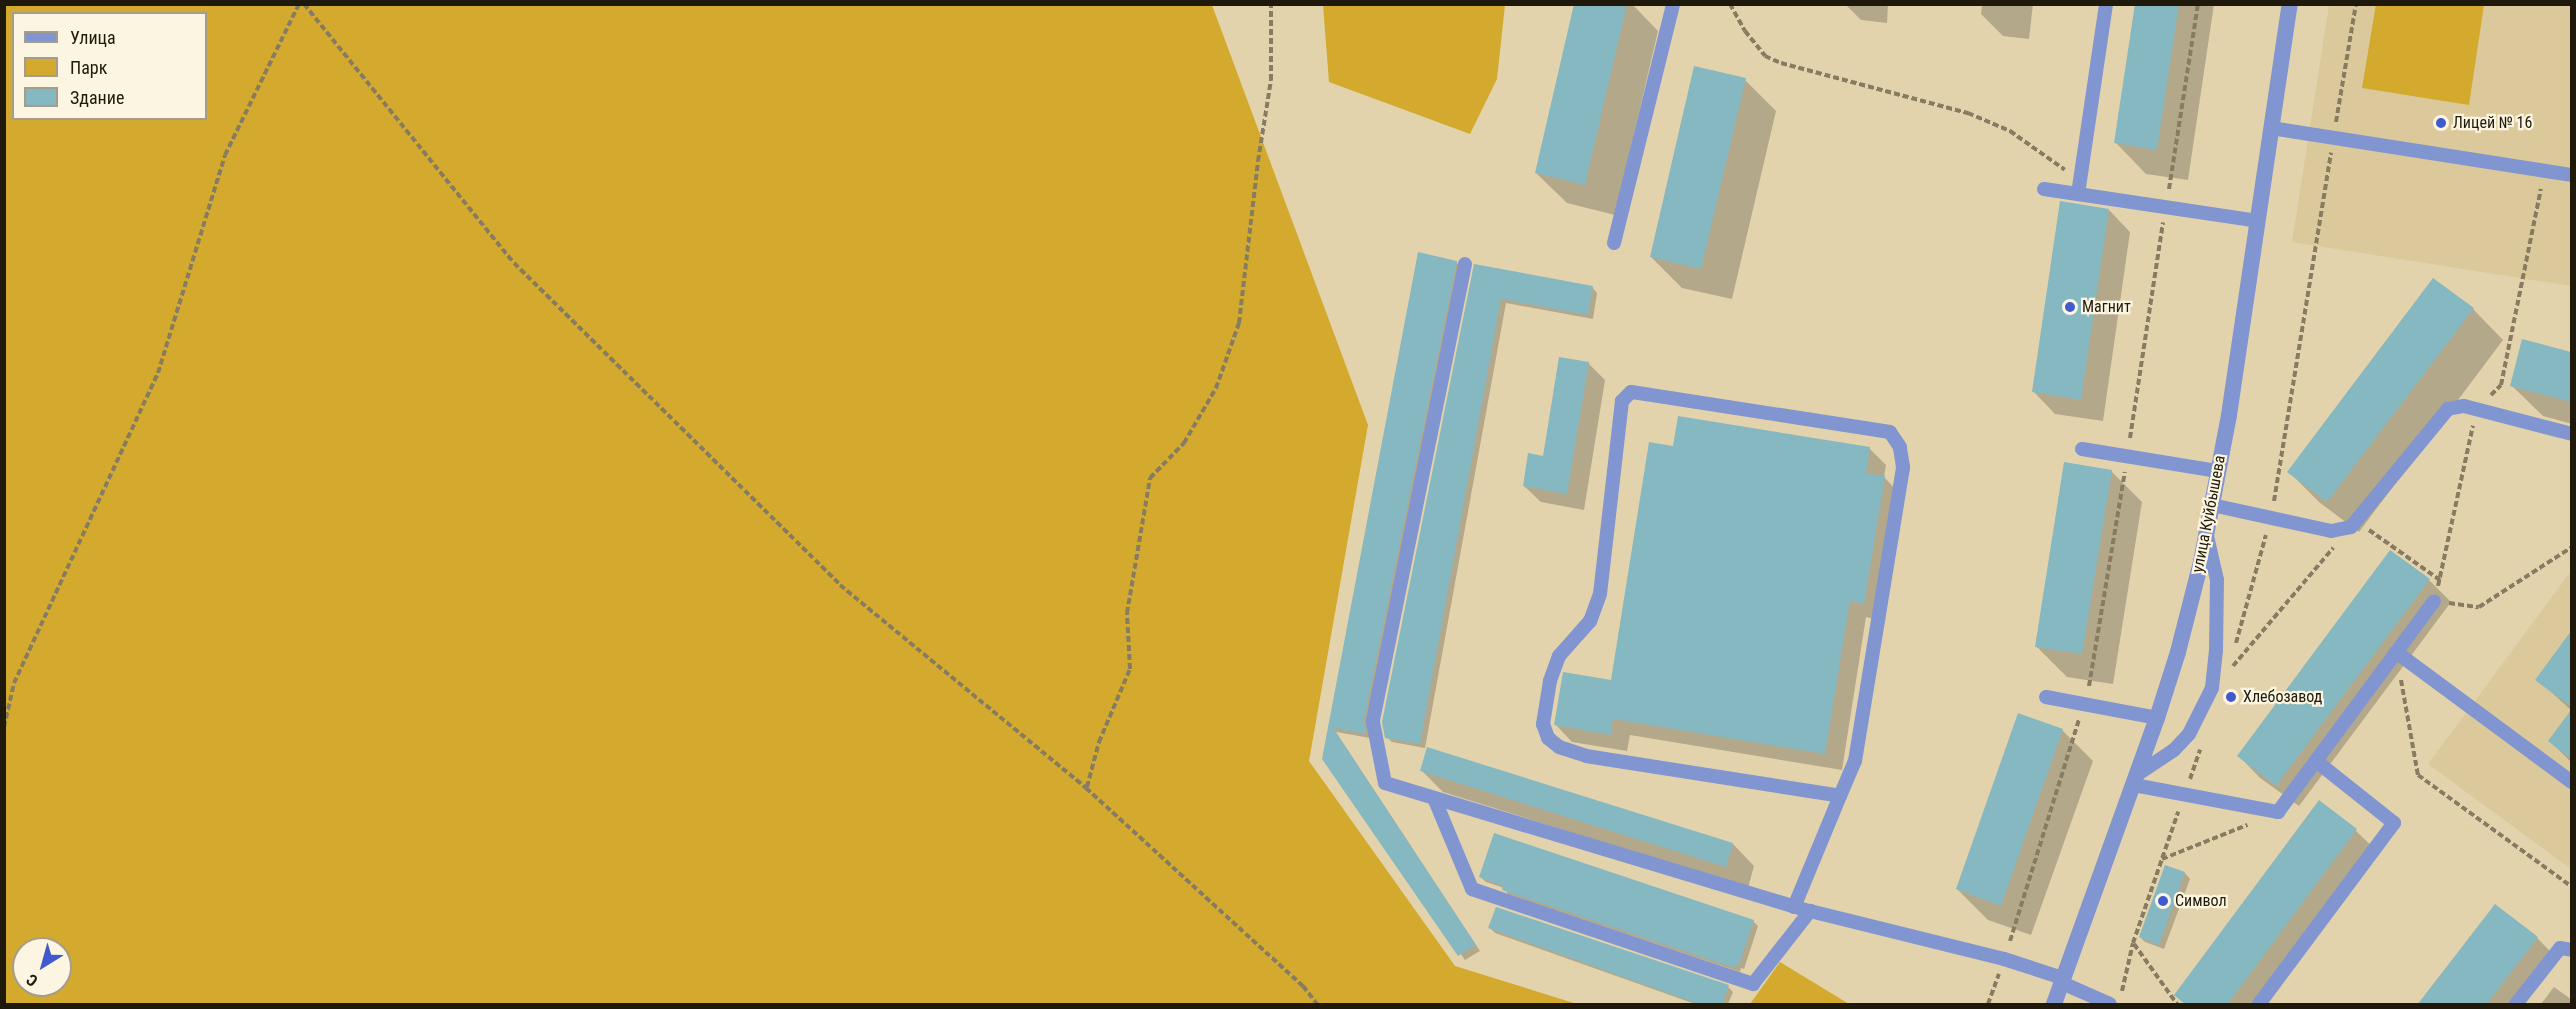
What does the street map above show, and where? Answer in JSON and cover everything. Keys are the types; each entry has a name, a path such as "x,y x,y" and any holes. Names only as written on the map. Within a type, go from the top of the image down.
{"street":[{"name":"улица Куйбышева","path":"2054,1005 2136,780 2178,652 2218,471 2290,4"}],"lane":[{"path":"1614,243 1673,4"},
{"path":"2078,188 2106,4"},
{"path":"2271,128 2571,175"},
{"path":"2044,189 2078,188 2166,206 2258,221"},
{"path":"1464,264 1373,722 1385,783 1794,907 2004,959 2062,980 2110,1005"},
{"path":"1794,907 1855,761 1903,467 1900,447 1890,432 1631,393 1622,401 1600,594 1590,621 1559,656 1550,681 1543,724 1548,738 1559,747 1586,756 1840,796"},
{"path":"2212,505 2331,531 2354,524 2448,409 2464,406 2571,434"},
{"path":"2082,449 2218,471"},
{"path":"2136,780 2174,750 2189,734 2212,688 2216,650 2217,580 2206,533"},
{"path":"2136,780 2278,812 2434,601"},
{"path":"2396,652 2571,782"},
{"path":"2046,697 2157,718"},
{"path":"2259,1005 2394,823 2316,761"},
{"path":"1434,798 1472,889 1753,984 1810,911"},
{"path":"2516,1005 2560,948 2571,950"}],"path":[{"path":"4,727 14,683 158,373 225,155 299,4"},
{"path":"304,4 514,263 840,585 1086,788 1304,986 1317,1005"},
{"path":"1086,788 1099,742 1130,669 1127,613 1150,478 1184,443 1216,388 1239,323 1271,80 1271,4"},
{"path":"1730,4 1745,31 1764,56 1781,63 1968,113 2010,131 2056,162 2078,188"},
{"path":"1988,1005 2093,675 2198,4"},
{"path":"2545,170 2501,385 2477,409 2434,601 2479,607 2571,547"},
{"path":"2228,672 2354,524 2440,580"},
{"path":"2396,652 2418,775 2571,887"},
{"path":"2162,860 2278,812"},
{"path":"2133,943 2177,1005"}],"shaded area":[{"name":"Лицей № 16","path":"2329,5 2571,5 2571,286 2292,242"},
{"path":"2571,571 2571,869 2428,764"}],"green space":[{"path":"5,4 1212,5 1368,425 1309,761 1455,966 1577,1004 5,1004"},
{"path":"2376,4 2484,5 2469,105 2362,88"},
{"path":"1323,5 1505,5 1497,79 1470,134 1329,82"},
{"path":"1780,962 1849,1004 1750,1004"}],"building":[{"path":"1574,4 1627,4 1585,185 1535,173"},
{"path":"2135,4 2179,4 2157,150 2114,143"},
{"path":"1694,66 1746,78 1701,269 1650,257"},
{"path":"2060,201 2109,209 2081,400 2032,392"},
{"path":"1418,252 1457,261 1364,720 1366,734 1333,728 1476,945 1458,956 1322,759"},
{"path":"1474,264 1593,286 1588,315 1501,299 1420,744 1385,738 1382,722"},
{"path":"2433,278 2474,308 2327,502 2287,472"},
{"path":"2522,339 2571,352 2571,402 2510,386"},
{"path":"1559,357 1589,362 1567,494 1523,486 1528,453 1543,456"},
{"path":"1678,416 1870,447 1866,473 1885,476 1864,604 1850,601 1825,754 1613,719 1611,735 1554,725 1563,672 1611,680 1649,442 1673,446"},
{"path":"2064,462 2112,470 2082,654 2035,647"},
{"path":"2390,550 2430,579 2276,786 2237,756"},
{"path":"2571,631 2571,707 2535,680"},
{"path":"2571,710 2571,759 2548,741"},
{"path":"2018,713 2063,729 2001,906 1956,889"},
{"path":"1427,747 1733,843 1726,867 1420,771"},
{"path":"2319,800 2357,829 2227,1005 2186,1005 2174,995"},
{"path":"1494,833 1754,920 1739,965 1736,964 1735,968 1502,890 1503,886 1479,877"},
{"name":"Символ","path":"2165,865 2185,872 2159,945 2139,937"},
{"path":"2495,904 2538,937 2486,1005 2417,1005"},
{"path":"1496,907 1729,985 1722,1005 1701,1005 1488,928"}],"place":[{"name":"Лицей № 16","path":"2441,123"},
{"name":"Магнит","path":"2070,307"},
{"name":"Хлебозавод","path":"2231,697"},
{"name":"Символ","path":"2163,901"}]}
